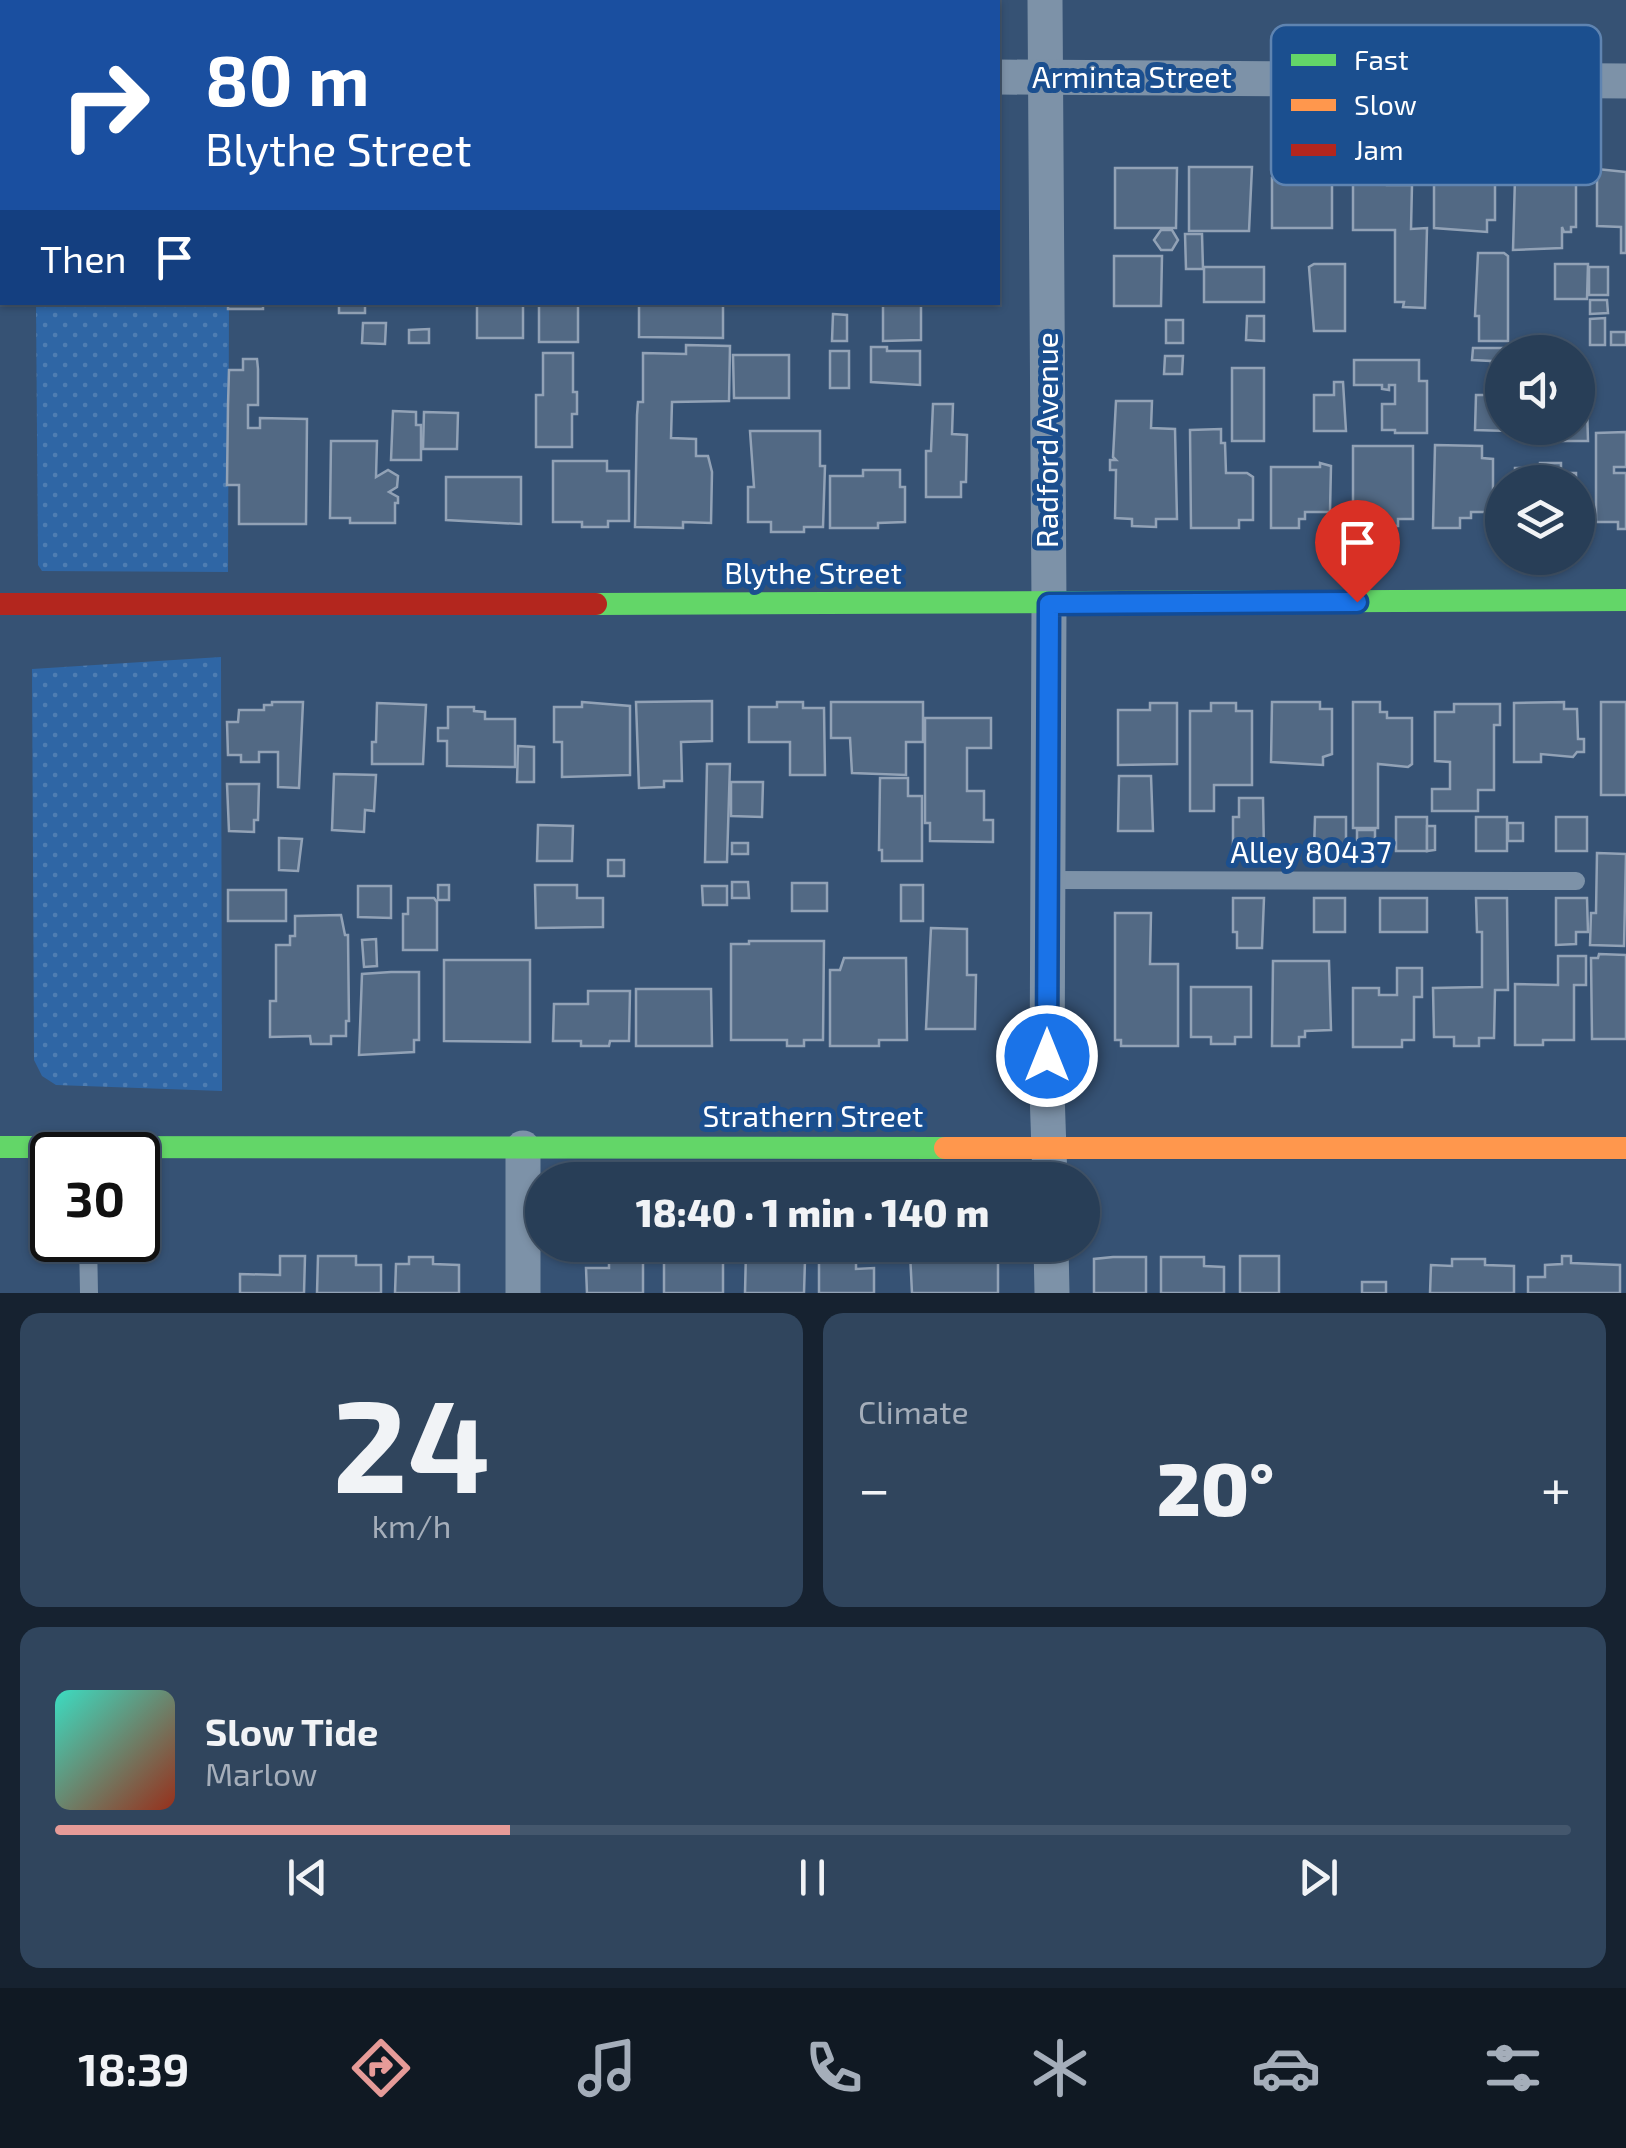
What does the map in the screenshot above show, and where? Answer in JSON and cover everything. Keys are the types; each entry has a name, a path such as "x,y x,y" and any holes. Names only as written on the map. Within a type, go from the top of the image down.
{"main road":[{"name":"Blythe Street","path":"0,604 1626,600"},
{"name":"Strathern Street","path":"0,1146 30,1148"},
{"name":"Strathern Street","path":"160,1151 523,1148 984,1162"},
{"name":"Strathern Street","path":"1100,1163 1626,1148"}],"street":[{"name":"Radford Avenue","path":"1045,0 1050,1162"},
{"name":"Arminta Street","path":"1000,77 1271,79"},
{"name":"Arminta Street","path":"1601,81 1626,81"},
{"path":"523,1148 523,1293"},
{"path":"1051,1262 1052,1293"}],"lane":[{"name":"Alley 80437","path":"1047,880 1576,881"},
{"path":"89,1262 90,1293"}],"shaded area":[{"path":"36,305 229,305 228,572 42,571 38,565"},
{"path":"221,657 222,1091 56,1085 42,1076 34,1060 32,669"}],"building":[{"path":"1189,167 1252,167 1249,231 1189,231"},
{"path":"1115,168 1177,168 1176,228 1115,228"},
{"path":"1601,169 1626,172 1626,253 1621,253 1621,227 1597,226"},
{"path":"1272,185 1332,185 1332,228 1272,228"},
{"path":"1353,185 1412,185 1411,229 1427,228 1425,308 1403,307 1404,302 1395,302 1395,230 1353,230"},
{"path":"1434,185 1495,185 1495,220 1487,220 1487,232 1434,228"},
{"path":"1515,185 1576,185 1576,227 1564,232 1562,227 1562,248 1513,250"},
{"path":"1161,230 1172,230 1178,240 1172,250 1161,250 1154,240"},
{"path":"1185,234 1202,234 1203,269 1186,269"},
{"path":"1478,253 1504,253 1508,256 1508,335 1485,335 1485,341 1479,341 1479,316 1475,316"},
{"path":"1114,256 1162,256 1161,306 1114,306"},
{"path":"1345,264 1345,331 1314,331 1309,267"},
{"path":"1555,264 1588,264 1587,299 1555,299"},
{"path":"1204,267 1264,267 1264,302 1204,302"},
{"path":"1589,267 1608,267 1608,295 1589,295"},
{"path":"1590,300 1607,300 1608,313 1590,314"},
{"path":"228,305 263,305 263,309 228,309"},
{"path":"339,305 365,305 365,313 339,313"},
{"path":"477,305 523,305 523,338 477,338"},
{"path":"539,305 578,305 578,342 539,342"},
{"path":"639,305 723,305 723,338 639,337"},
{"path":"883,305 921,305 921,340 883,341"},
{"path":"833,314 847,315 847,341 832,341"},
{"path":"1247,316 1264,316 1264,341 1246,340"},
{"path":"1605,318 1605,345 1595,345 1595,335 1590,335 1590,319"},
{"path":"1166,320 1183,320 1183,343 1166,343"},
{"path":"363,323 386,323 385,344 362,343"},
{"path":"429,329 429,343 409,343 409,330"},
{"path":"1611,332 1626,332 1626,345 1611,345"},
{"path":"686,345 730,346 729,401 672,402 671,438 696,439 696,456 708,456 712,472 711,523 683,522 683,528 635,527 637,415 638,402 643,402 643,353 686,354"},
{"path":"871,347 920,351 920,385 871,382"},
{"path":"1473,348 1485,348 1485,361 1472,360"},
{"path":"830,351 849,351 849,388 830,388"},
{"path":"543,353 573,353 577,414 572,414 572,447 536,447 536,395 543,395"},
{"path":"733,355 789,355 789,398 734,398"},
{"path":"1165,356 1183,356 1182,374 1164,374"},
{"path":"243,359 257,359 258,369 258,405 248,405 248,428 260,428 260,418 307,419 306,524 239,524 239,485 227,485 228,405 229,370 243,370"},
{"path":"1354,360 1419,360 1419,381 1427,381 1427,433 1382,430 1382,404 1395,404 1395,385 1389,385 1389,390 1382,389 1382,385 1354,385"},
{"path":"1232,368 1264,368 1264,441 1232,441"},
{"path":"1334,382 1343,382 1346,431 1314,431 1314,395 1334,395"},
{"path":"1476,395 1485,395 1485,430 1475,430"},
{"path":"1116,401 1152,401 1151,428 1175,429 1177,519 1156,519 1156,527 1132,526 1132,519 1115,518 1116,470 1110,470 1110,460 1116,460"},
{"path":"933,404 953,404 952,434 967,435 966,482 961,482 961,497 926,497 926,451 931,451"},
{"path":"393,411 416,412 416,425 421,425 421,460 391,460"},
{"path":"424,412 458,413 457,449 423,449"},
{"path":"1221,429 1226,473 1247,473 1253,477 1253,520 1239,520 1239,528 1191,528 1190,430"},
{"path":"750,431 820,431 820,466 825,466 823,527 804,527 804,532 771,532 771,522 748,522 748,487 754,487"},
{"path":"1626,432 1626,467 1614,467 1614,473 1626,473 1626,529 1618,529 1618,522 1596,522 1596,433"},
{"path":"331,441 377,441 376,477 388,470 398,476 397,487 389,492 398,497 395,523 350,523 350,518 330,518"},
{"path":"1435,445 1482,446 1482,458 1493,459 1493,465 1485,465 1485,512 1471,512 1471,518 1460,518 1460,528 1433,528"},
{"path":"1353,446 1413,446 1413,519 1398,519 1398,526 1374,526 1374,519 1353,519"},
{"path":"553,461 607,461 607,471 629,471 629,521 608,521 608,527 553,522"},
{"path":"1320,463 1331,466 1330,512 1305,512 1305,519 1299,519 1299,528 1271,528 1271,467 1320,467"},
{"path":"863,470 900,470 900,487 905,487 905,522 878,523 878,528 830,528 830,476 863,476"},
{"path":"446,477 521,477 521,524 446,520"},
{"path":"712,701 712,741 681,742 682,781 664,781 664,787 639,788 636,702"},
{"path":"303,702 299,788 278,787 278,752 259,752 259,762 241,762 241,755 228,755 227,722 238,722 239,710 264,710 264,705"},
{"path":"582,702 630,706 630,775 562,777 562,742 554,742 554,707 582,707"},
{"path":"777,702 803,702 803,708 824,708 825,775 790,775 790,742 749,742 749,707 777,707"},
{"path":"831,702 923,702 923,742 906,742 906,775 852,773 850,738 831,738"},
{"path":"1272,702 1320,702 1320,709 1332,709 1332,754 1323,757 1323,765 1271,762"},
{"path":"1353,702 1380,702 1380,712 1387,712 1387,718 1412,718 1412,764 1378,764 1378,828 1353,828"},
{"path":"1564,702 1564,709 1577,709 1578,739 1584,739 1584,752 1573,757 1541,754 1541,762 1514,762 1514,703"},
{"path":"1601,702 1626,702 1626,795 1601,795"},
{"path":"377,703 426,705 423,764 372,764"},
{"path":"1150,703 1177,703 1177,764 1118,765 1118,710 1150,710"},
{"path":"1211,703 1236,703 1236,711 1252,711 1252,785 1214,785 1214,811 1190,811 1190,711 1211,711"},
{"path":"1454,704 1500,704 1500,725 1494,725 1494,790 1478,790 1478,811 1432,811 1432,789 1450,789 1450,762 1435,761 1435,712 1454,712"},
{"path":"448,707 474,707 474,711 485,712 485,719 515,719 515,767 447,766 447,741 438,741 438,728 448,728"},
{"path":"925,718 991,718 991,748 967,748 967,791 984,791 984,820 993,820 993,842 930,841 930,823 925,823"},
{"path":"518,746 534,747 534,782 517,782"},
{"path":"707,764 730,764 727,862 705,862"},
{"path":"334,774 376,775 374,811 365,810 364,832 332,830"},
{"path":"1119,776 1151,776 1153,831 1118,831"},
{"path":"880,778 908,778 908,796 922,796 922,861 882,861"},
{"path":"731,782 763,782 762,817 731,816"},
{"path":"227,784 259,784 254,832 229,831"},
{"path":"1239,798 1263,798 1264,852 1233,852 1233,817 1239,817"},
{"path":"1315,817 1346,817 1346,851 1314,851"},
{"path":"1396,817 1427,817 1427,851 1396,851"},
{"path":"1476,817 1507,817 1507,851 1476,851"},
{"path":"1556,817 1587,817 1587,851 1556,851"},
{"path":"1508,823 1523,823 1523,841 1508,841"},
{"path":"538,825 573,826 572,861 537,861"},
{"path":"1427,826 1435,826 1435,850 1427,851"},
{"path":"1357,830 1375,830 1375,851 1357,850"},
{"path":"279,838 302,839 298,871 279,870"},
{"path":"732,843 748,843 748,854 732,854"},
{"path":"1597,853 1626,854 1624,946 1590,945 1591,913 1596,913"},
{"path":"608,860 624,860 624,876 608,876"},
{"path":"732,882 748,882 749,898 732,898"},
{"path":"792,883 827,883 827,911 792,911"},
{"path":"438,885 449,885 449,900 438,900"},
{"path":"535,885 577,885 577,898 603,898 603,927 536,928"},
{"path":"901,885 923,885 923,921 901,921"},
{"path":"358,886 391,886 391,918 358,917"},
{"path":"702,886 727,886 727,905 703,905"},
{"path":"228,890 286,890 286,921 228,921"},
{"path":"408,898 434,898 437,902 437,950 403,950 403,914 408,914"},
{"path":"1233,898 1264,898 1262,948 1237,948"},
{"path":"1314,898 1345,898 1345,932 1314,932"},
{"path":"1380,898 1427,898 1427,932 1380,932"},
{"path":"1476,898 1507,898 1508,990 1495,990 1494,1038 1479,1038 1479,1046 1454,1046 1454,1037 1434,1037 1433,988 1482,987 1482,932 1477,932"},
{"path":"1556,898 1587,898 1588,932 1576,932 1576,944 1556,945"},
{"path":"1115,913 1151,913 1150,964 1178,964 1178,1046 1121,1046 1121,1040 1115,1040"},
{"path":"341,915 348,935 346,1036 331,1036 331,1044 311,1044 310,1036 270,1037 270,1001 276,1001 276,945 290,945 290,936 295,936 295,916"},
{"path":"931,928 967,929 967,975 976,975 975,1029 926,1029"},
{"path":"376,939 377,966 364,967 362,940"},
{"path":"824,941 823,1040 804,1040 804,1046 787,1046 787,1040 731,1040 731,944"},
{"path":"1599,954 1626,955 1626,1039 1592,1039 1591,958 1598,958"},
{"path":"1558,956 1586,956 1586,985 1574,985 1574,1040 1515,1045 1515,984 1558,985"},
{"path":"844,958 906,958 907,1040 879,1040 879,1046 830,1046 830,970 840,970"},
{"path":"444,960 530,960 530,1042 444,1041"},
{"path":"1273,961 1329,961 1331,1030 1305,1031 1305,1037 1299,1037 1299,1046 1272,1046"},
{"path":"1397,968 1422,968 1422,997 1414,997 1414,1040 1402,1040 1402,1047 1353,1047 1353,988 1379,988 1379,995 1397,995"},
{"path":"419,972 419,1040 414,1040 414,1052 359,1055 362,974"},
{"path":"1191,987 1251,987 1251,1037 1235,1037 1235,1044 1211,1044 1211,1037 1191,1037"},
{"path":"636,989 711,989 712,1046 636,1046"},
{"path":"588,991 630,991 629,1041 581,1046 581,1041 553,1041 554,1004 588,1004"},
{"path":"280,1256 305,1256 304,1293 240,1293 240,1274 280,1275"},
{"path":"318,1256 356,1256 356,1265 381,1265 381,1293 317,1293"},
{"path":"1240,1256 1279,1256 1279,1293 1240,1293"},
{"path":"1562,1256 1571,1256 1571,1263 1620,1265 1620,1293 1528,1293 1528,1277 1545,1277 1545,1265 1562,1264"},
{"path":"409,1257 433,1257 433,1264 459,1265 459,1293 395,1293 396,1264 409,1264"},
{"path":"1146,1257 1146,1293 1094,1293 1094,1262 1100,1262 1100,1258"},
{"path":"1161,1257 1204,1257 1204,1266 1224,1267 1224,1293 1161,1293"},
{"path":"1452,1259 1485,1259 1485,1265 1514,1266 1514,1293 1430,1293 1431,1265 1452,1266"},
{"path":"609,1262 643,1262 643,1293 587,1293 586,1268 609,1268"},
{"path":"664,1262 723,1262 723,1293 664,1293"},
{"path":"746,1262 805,1262 804,1293 745,1293"},
{"path":"819,1262 856,1262 856,1269 874,1268 874,1293 819,1293"},
{"path":"910,1262 998,1262 998,1293 912,1293"},
{"path":"1362,1282 1386,1282 1386,1293 1362,1293"}],"traffic: fast":[{"path":"596,604 1626,600"},
{"path":"0,1147 945,1148"}],"traffic: slow":[{"path":"945,1148 1626,1148"}],"traffic: jam":[{"path":"0,604 596,604"}],"route":[{"path":"1047,1056 1049,604 1357,602"}]}
